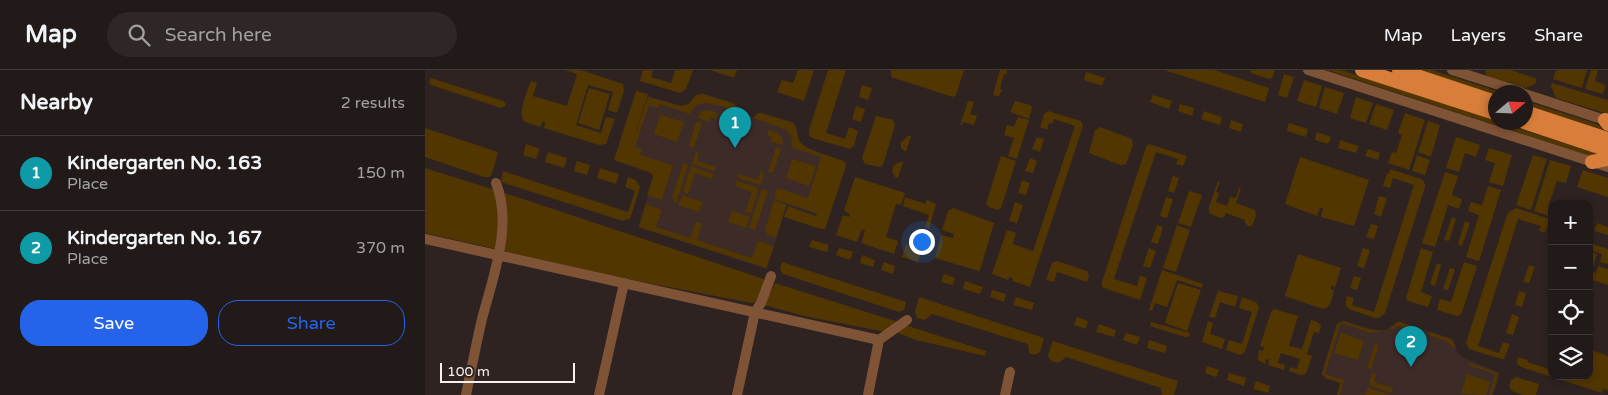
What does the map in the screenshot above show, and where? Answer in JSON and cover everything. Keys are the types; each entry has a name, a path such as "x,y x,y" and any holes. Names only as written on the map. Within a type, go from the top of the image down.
{"main road":[{"path":"1362,70 1488,111"},
{"path":"1399,70 1488,100"},
{"path":"1533,115 1608,138"},
{"path":"1533,125 1608,150"},
{"path":"1592,162 1608,159"}],"street":[{"path":"1308,70 1608,167"},
{"path":"1452,70 1499,85"},
{"path":"1533,97 1607,122"},
{"path":"466,395 498,256 502,212 500,193 496,183"},
{"path":"425,239 879,340"},
{"path":"737,395 755,312 761,303 771,276"},
{"path":"599,395 624,283"},
{"path":"867,395 879,340 907,320"},
{"path":"1005,395 1010,372"}],"shaded area":[{"path":"565,70 581,70 623,84 624,91 617,113 608,110 613,92 588,85 576,125 601,133 606,117 615,119 606,144 599,145 544,128 545,122 543,121 540,127 525,122 523,119 523,102 531,81 537,83 533,96 567,106 577,74"},
{"path":"643,70 653,70 651,77 671,83 675,70 693,70 686,89 680,93 640,81"},
{"path":"710,70 737,70 734,78"},
{"path":"798,70 814,70 804,101 777,92 782,80 793,83"},
{"path":"828,70 846,70 826,133 845,139 849,127 858,131 854,146 850,149 812,138 809,135"},
{"path":"891,70 964,70 956,95 953,97 891,77"},
{"path":"1000,70 1007,70 1007,74 1004,74 1000,89 1002,90 999,96 996,96 993,95"},
{"path":"1164,70 1214,70 1269,88 1265,102"},
{"path":"1250,70 1275,70 1272,78 1269,79 1251,73"},
{"path":"1327,70 1341,70 1488,118 1488,123"},
{"path":"1420,70 1432,70 1488,88 1488,93"},
{"path":"1485,70 1511,70 1537,79 1533,85 1516,85 1487,76"},
{"path":"1556,70 1587,70 1582,88 1553,79"},
{"path":"1591,70 1598,70 1595,81 1606,85 1603,94 1585,89"},
{"path":"1086,72 1105,78 1102,86 1084,80"},
{"path":"1284,74 1294,77 1287,98 1278,95"},
{"path":"431,78 503,101 506,104 501,108 431,85 429,82"},
{"path":"1304,80 1322,86 1316,107 1297,101"},
{"path":"1552,83 1608,100 1608,114 1556,98 1551,86"},
{"path":"862,85 872,88 868,100 859,97"},
{"path":"1325,87 1344,93 1337,114 1319,108"},
{"path":"589,88 610,94 599,130 578,123"},
{"path":"636,91 648,94 632,143 648,97 681,106 689,104 696,95 702,94 733,103 738,109 737,112 718,105 704,103 694,108 690,114 660,104 658,108 649,105 635,147 642,149 640,155 673,165 662,200 647,195 653,177 651,173 614,160"},
{"path":"702,93 733,103 737,106 738,112 754,118 756,114 761,113 793,122 797,129 798,139 803,146 835,158 816,214 787,205 767,269 638,227 657,168 627,158 648,96 681,106 689,104 696,95"},
{"path":"1153,95 1172,101 1169,109 1150,102"},
{"path":"1356,97 1373,103 1366,123 1350,118"},
{"path":"968,101 974,102 970,114 977,116 974,125 963,122 960,125"},
{"path":"1015,101 1032,107 1029,119 1010,112"},
{"path":"1533,103 1597,124 1604,130 1533,107"},
{"path":"1180,104 1194,108 1192,116 1178,111"},
{"path":"1376,104 1394,110 1387,130 1369,124"},
{"path":"856,106 865,109 861,122 852,119"},
{"path":"708,110 718,113 716,119 711,117 709,122 698,118 701,112"},
{"path":"1048,111 1081,121 1083,126 1030,287 1012,281 1013,279 1009,277 1008,280 992,274 1007,230 1016,233 1013,244 1033,251 1075,126 1054,119 1052,124 1049,123 1047,130 1040,127 1044,114"},
{"path":"1204,111 1222,117 1220,125 1201,119"},
{"path":"761,113 793,123 800,142 806,147 845,162 846,166 825,229 784,217 788,206 816,216 819,208 817,213 774,199 777,188 808,198 821,157 791,147 792,139 787,130 754,118 757,114"},
{"path":"1405,113 1425,120 1409,170 1388,163 1392,152 1396,153 1402,135 1398,133"},
{"path":"660,115 684,122 677,142 654,134"},
{"path":"876,116 893,120 895,125 883,165 880,167 865,164 862,158"},
{"path":"1018,117 1029,120 1017,159 1008,156 1014,138 1004,135 1007,125 1014,127"},
{"path":"1231,120 1243,124 1241,132 1229,128"},
{"path":"1428,121 1440,125 1431,157 1418,152"},
{"path":"696,122 702,123 694,148 689,146"},
{"path":"1289,123 1308,129 1306,137 1287,131"},
{"path":"1100,127 1132,139 1133,145 1126,164 1120,165 1089,153 1095,130"},
{"path":"425,128 498,152 492,174 489,177 484,177 425,157"},
{"path":"769,130 781,136 782,145 770,141 772,137 767,135"},
{"path":"1510,130 1523,130 1600,155 1590,156"},
{"path":"1317,132 1331,137 1328,144 1315,140"},
{"path":"908,136 911,136 906,152 901,148 901,142"},
{"path":"1037,137 1044,139 1040,152 1032,149"},
{"path":"1456,137 1480,145 1476,157 1465,153 1459,172 1446,168"},
{"path":"1340,140 1359,146 1356,153 1338,148"},
{"path":"526,144 540,149 536,159 523,155"},
{"path":"1149,144 1187,156 1183,166 1176,164 1178,159 1156,152 1114,279 1137,286 1140,276 1147,278 1140,300 1104,288 1102,282 1146,147"},
{"path":"776,147 781,149 773,173 768,172"},
{"path":"1489,148 1512,155 1503,186 1489,182 1495,163 1485,160"},
{"path":"1368,149 1380,153 1378,160 1365,156"},
{"path":"548,152 567,158 564,168 545,162"},
{"path":"696,152 699,153 697,161 716,167 715,171 692,164"},
{"path":"1417,155 1430,160 1425,175 1412,171"},
{"path":"1533,155 1547,159 1531,210 1516,205"},
{"path":"1001,156 1016,161 1001,208 997,210 986,204"},
{"path":"1300,157 1369,180 1354,226 1321,217 1323,208 1320,208 1317,216 1285,204"},
{"path":"1030,158 1037,161 1033,173 1025,171"},
{"path":"792,159 816,166 809,186 786,178"},
{"path":"1550,160 1571,166 1566,183 1557,181 1550,200 1548,200 1548,216 1534,211"},
{"path":"577,161 590,165 587,175 574,171"},
{"path":"903,162 898,178 895,177 892,171 894,165"},
{"path":"683,163 688,165 676,204 672,197"},
{"path":"691,166 714,174 712,179 695,173 688,194 683,192"},
{"path":"425,168 495,190 498,213 496,249 425,233"},
{"path":"600,168 619,174 616,184 597,178"},
{"path":"1390,169 1421,179 1424,181 1425,187 1385,313 1379,318 1375,318 1349,309 1346,306 1346,302 1347,296 1354,298 1352,305 1374,312 1414,185 1393,178 1390,188 1383,186"},
{"path":"1583,170 1608,178 1608,197 1577,187"},
{"path":"503,171 628,212 635,191 625,187 628,177 636,180 640,187 630,219 623,221 504,183 501,181"},
{"path":"760,172 764,174 761,185 737,178 739,174 758,180"},
{"path":"1445,172 1458,176 1452,195 1462,199 1459,209 1448,205 1435,247 1422,243"},
{"path":"1173,176 1179,178 1174,193 1168,191"},
{"path":"855,177 905,193 901,205 896,204 886,237 898,241 894,254 861,243 865,231 862,229 857,242 836,235 843,215 849,217 850,214 844,211"},
{"path":"1022,180 1030,183 1026,195 1018,193"},
{"path":"736,181 759,188 751,214 745,212 752,192 735,186"},
{"path":"1218,181 1220,181 1216,192 1219,193 1216,202 1227,206 1230,197 1236,198 1239,188 1241,188 1236,203 1255,210 1256,216 1252,226 1248,226 1245,220 1226,213 1224,217 1220,218 1209,213 1209,207"},
{"path":"1488,186 1501,190 1479,261 1466,257 1479,215 1468,211 1471,202 1482,205"},
{"path":"762,189 768,191 755,230 749,228"},
{"path":"1189,191 1202,195 1191,227 1178,223"},
{"path":"505,193 764,279 763,289 758,301 752,303 507,253 502,249"},
{"path":"682,195 703,202 699,212 678,205"},
{"path":"1379,196 1387,198 1381,217 1374,214"},
{"path":"905,197 925,204 927,200 936,204 929,229 925,227 929,215 903,206"},
{"path":"1166,197 1173,199 1167,218 1160,216"},
{"path":"774,200 786,205 776,238 767,234 765,230"},
{"path":"1015,202 1023,205 1017,223 1009,221"},
{"path":"646,204 662,210 656,227 690,238 696,222 702,224 697,240 752,258 758,241 774,246 766,268 639,227"},
{"path":"953,208 994,223 979,271 935,258 941,235 953,238 954,234 942,230 948,211"},
{"path":"1516,208 1548,218 1548,225 1545,233 1539,231 1541,226 1518,219 1478,346 1499,353 1503,342 1510,344 1504,359 1501,359 1469,349 1466,343 1509,212"},
{"path":"732,211 750,217 746,228 728,222"},
{"path":"1452,217 1456,219 1449,241 1444,240"},
{"path":"1465,221 1470,223 1462,246 1458,244"},
{"path":"1597,223 1608,227 1608,235 1594,231"},
{"path":"1371,224 1378,226 1374,239 1366,237"},
{"path":"1157,225 1163,227 1158,244 1151,242"},
{"path":"1177,225 1190,230 1176,272 1163,268"},
{"path":"922,236 926,237 918,262 902,257 906,244 918,248"},
{"path":"812,240 829,245 827,252 809,247"},
{"path":"1593,244 1608,249 1608,264 1600,262 1602,254 1593,251"},
{"path":"839,248 853,252 850,260 836,255"},
{"path":"1149,248 1156,251 1150,268 1143,266"},
{"path":"1363,248 1370,250 1364,268 1357,266"},
{"path":"1421,248 1433,252 1421,292 1432,296 1428,307 1408,301 1406,298"},
{"path":"1593,252 1597,254 1593,268"},
{"path":"1298,254 1341,268 1335,287 1331,286 1331,289 1334,290 1331,301 1326,308 1323,309 1285,296"},
{"path":"862,255 875,260 873,267 860,263"},
{"path":"1057,261 1087,271 1089,276 1087,282 1057,272 1054,282 1046,280 1052,263"},
{"path":"782,262 906,302 904,310 899,312 783,274 780,269"},
{"path":"884,262 895,266 893,274 881,270"},
{"path":"1464,262 1477,266 1461,315 1457,316 1437,310 1440,299 1451,302"},
{"path":"1437,263 1441,265 1435,286 1430,284"},
{"path":"1529,265 1535,267 1529,283 1523,282"},
{"path":"1598,266 1608,269 1608,285 1593,280 1593,272 1596,273"},
{"path":"1450,268 1455,269 1448,290 1443,289"},
{"path":"1162,270 1203,284 1202,288 1177,280 1167,307 1155,303 1152,311 1149,310"},
{"path":"944,274 955,278 953,285 941,282"},
{"path":"1354,276 1361,278 1357,290 1350,288"},
{"path":"965,281 983,287 980,294 963,289"},
{"path":"775,283 898,322 886,332 804,316 764,305"},
{"path":"1178,283 1201,290 1187,331 1165,323"},
{"path":"992,290 1006,294 1004,302 990,297"},
{"path":"1218,291 1238,296 1235,307 1220,302 1215,318 1209,317"},
{"path":"1519,291 1526,293 1522,307 1515,305"},
{"path":"919,297 1044,338 1040,352 1034,355 1029,353 1028,344 932,314 925,320 917,318 915,312"},
{"path":"1016,297 1034,303 1032,310 1013,305"},
{"path":"1242,297 1256,302 1259,307 1245,352 1240,355 1226,350 1229,340 1242,344 1252,312 1239,308"},
{"path":"1274,309 1298,316 1289,346 1302,349 1311,320 1321,325 1319,333 1314,332 1307,354 1312,356 1306,374 1301,375 1289,371 1290,367 1297,369 1300,359 1281,353 1278,363 1285,365 1284,370 1268,365 1269,360 1266,359 1265,364 1258,360 1259,350 1263,351 1264,347 1260,346 1271,312"},
{"path":"1512,314 1519,317 1513,335 1506,333"},
{"path":"1077,317 1088,321 1086,329 1074,325"},
{"path":"1208,321 1213,323 1210,334 1225,339 1222,349 1202,342"},
{"path":"1344,321 1375,330 1385,330 1400,322 1450,338 1453,340 1458,354 1499,373 1493,395 1337,395 1340,383 1326,379 1321,374 1337,324"},
{"path":"1344,321 1366,329 1382,331 1370,333 1342,323 1340,325 1325,374 1344,380 1340,395 1337,395 1341,383 1326,378 1322,374 1337,324"},
{"path":"1151,322 1190,333 1189,336 1185,337 1150,326"},
{"path":"1397,322 1421,329 1417,331 1400,326 1388,330"},
{"path":"1099,324 1116,330 1114,337 1096,332"},
{"path":"905,325 986,351 985,356 916,340 896,332"},
{"path":"1429,332 1450,339 1453,341 1456,349 1446,341 1430,336"},
{"path":"1126,333 1140,337 1137,345 1123,340"},
{"path":"1341,333 1364,341 1358,360 1334,353"},
{"path":"1149,340 1167,346 1165,353 1147,348"},
{"path":"1053,341 1178,381 1174,395 1162,395 1161,388 1066,357 1059,363 1051,361 1048,355"},
{"path":"1375,344 1379,345 1371,369 1367,368"},
{"path":"1593,350 1608,356 1608,390 1603,389 1602,393 1562,380 1593,380"},
{"path":"1518,357 1528,360 1527,362 1548,369 1548,376 1521,367 1517,363"},
{"path":"1469,363 1498,373 1492,395 1489,395 1495,374 1468,365"},
{"path":"1207,366 1219,370 1216,377 1205,373"},
{"path":"1229,373 1246,378 1244,386 1227,380"},
{"path":"1372,373 1376,375 1374,382 1393,388 1392,393 1369,385"},
{"path":"1467,374 1490,382 1486,395 1461,394"},
{"path":"1516,377 1539,384 1536,395 1523,395 1512,391 1509,386 1511,380"},
{"path":"1256,381 1270,386 1268,393 1253,389"},
{"path":"1368,388 1391,395 1365,395"}],"place":[{"name":"Kindergarten No. 163","path":"735,148"},
{"name":"Kindergarten No. 167","path":"1411,367"}]}
